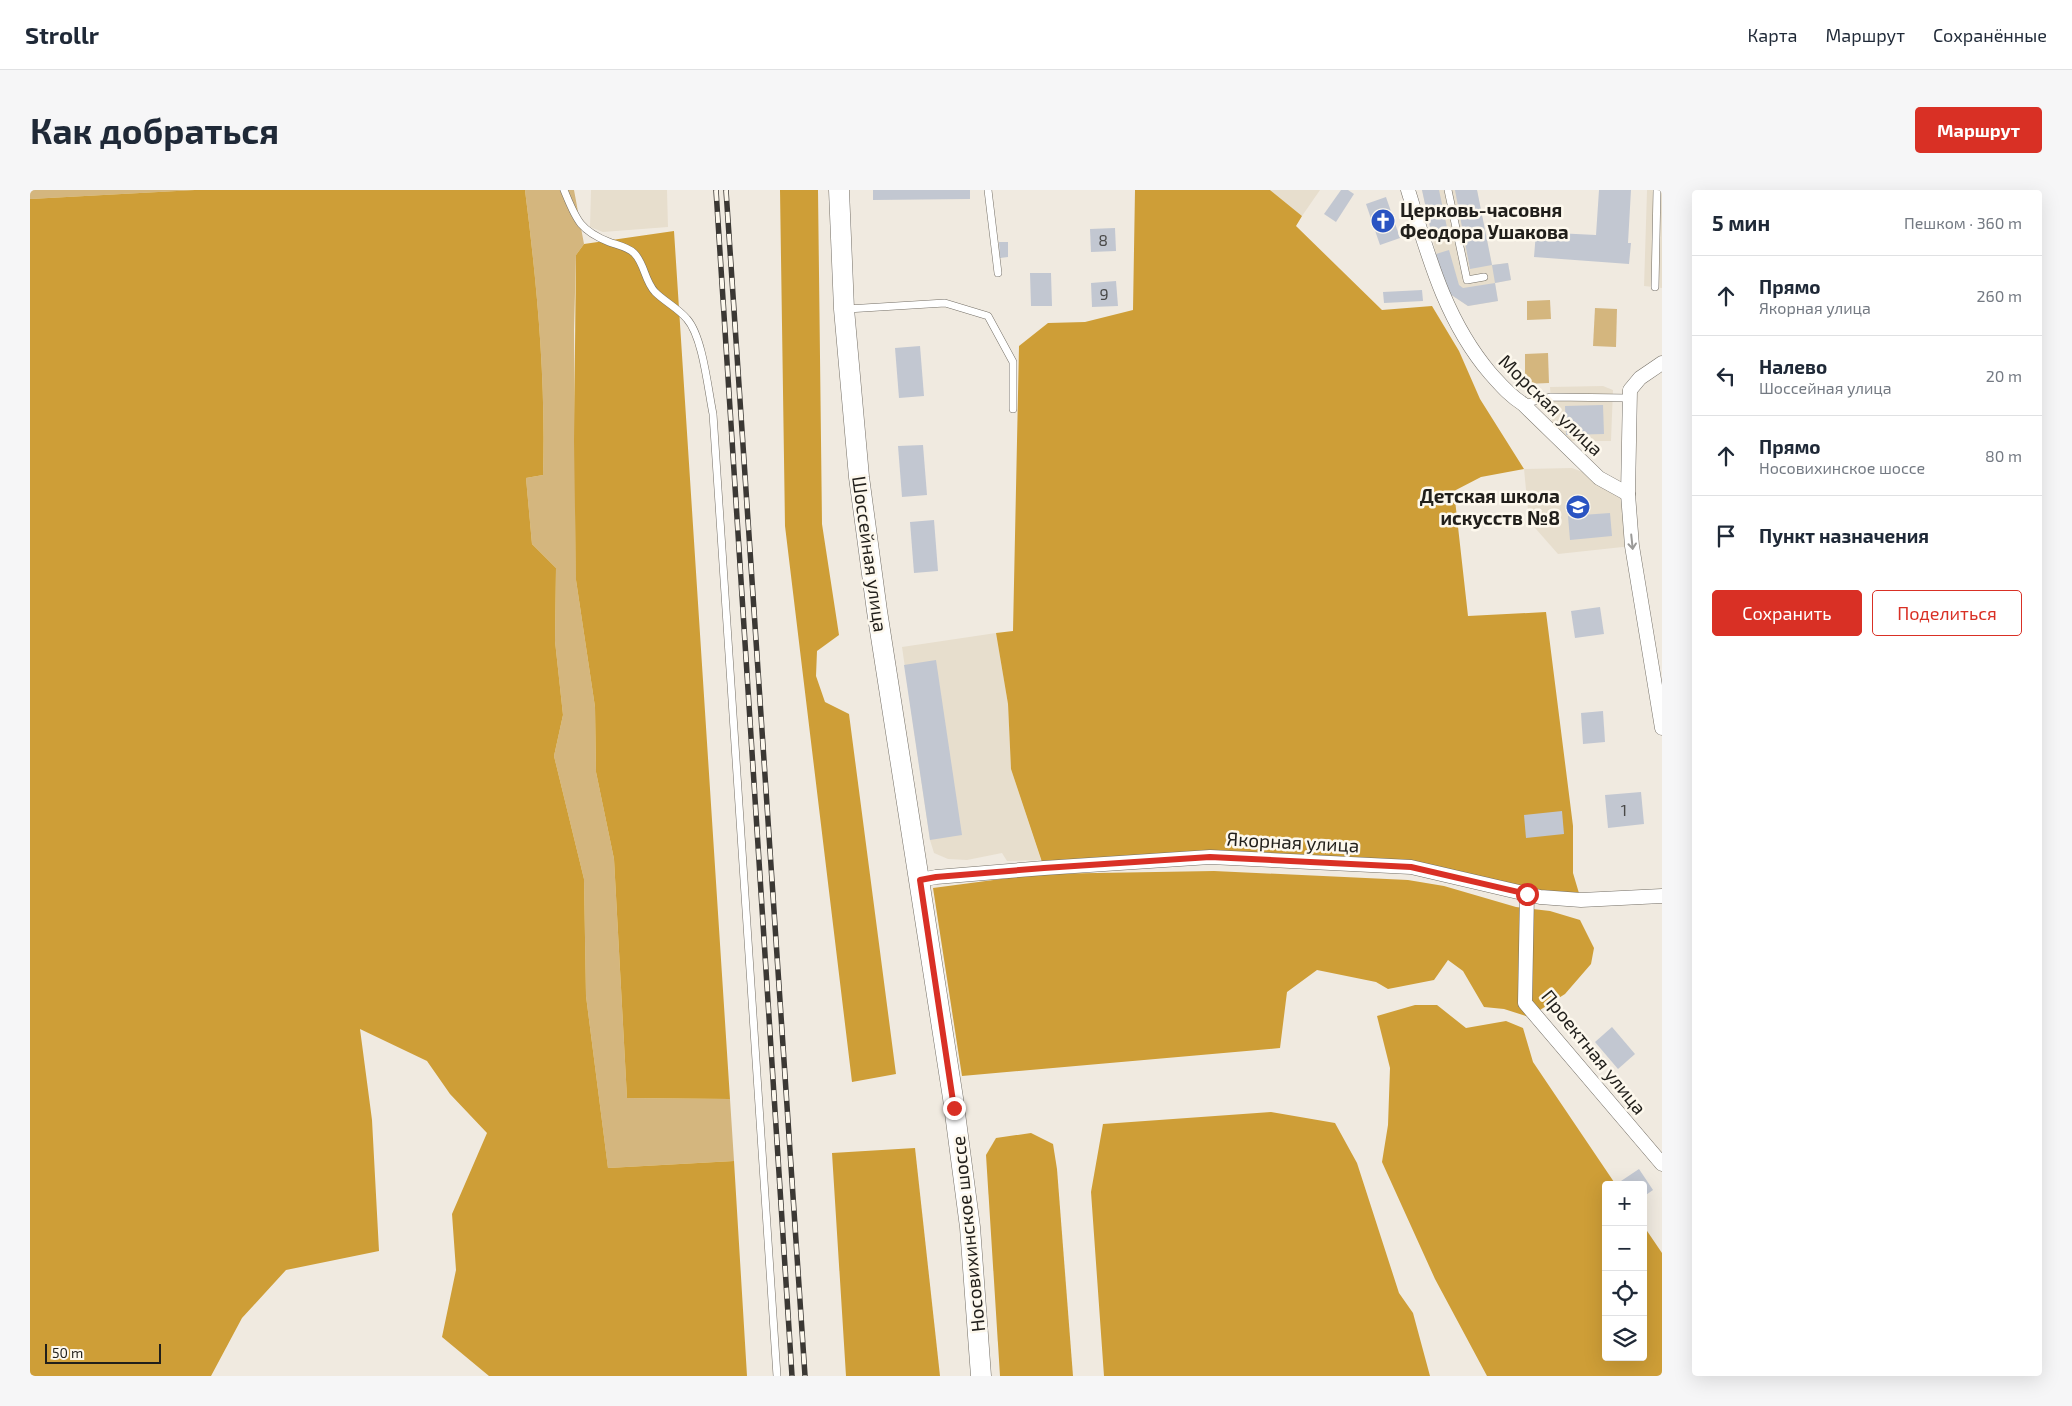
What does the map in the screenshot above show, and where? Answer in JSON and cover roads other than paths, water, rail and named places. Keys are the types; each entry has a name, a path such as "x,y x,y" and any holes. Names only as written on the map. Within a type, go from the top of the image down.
{"main road":[{"name":"Шоссейная улица","path":"839,190 844,309 859,477 876,611 920,880 924,915"},
{"name":"Носовихинское шоссе","path":"924,915 953,1098 970,1227 981,1376"}],"street":[{"name":"Морская улица","path":"1408,190 1432,268 1455,322 1478,359 1510,395 1523,404 1600,478 1628,494"},
{"path":"1662,363 1640,378 1630,390 1628,494 1632,546 1662,728"},
{"name":"Якорная улица","path":"920,880 1034,868 1210,857 1411,867 1527,894 1582,900 1662,896"},
{"name":"Проектная улица","path":"1527,894 1526,1003 1662,1164"}],"lane":[{"path":"564,190 576,219 591,234 632,251 642,263 646,279 656,292 689,321 699,345 713,414 777,1376"},
{"path":"988,190 998,273"},
{"path":"1448,190 1467,280 1484,277"},
{"path":"1655,287 1657,190"},
{"path":"844,309 945,303 988,316 1013,362 1013,409"},
{"path":"1523,404 1551,397 1629,398"}],"railway":[{"path":"716,190 792,1376"},
{"path":"726,190 805,1376"}],"place":[{"name":"Церковь-часовня Феодора Ушакова","path":"1383,221"},
{"name":"Детская школа искусств №8","path":"1578,507"}]}
